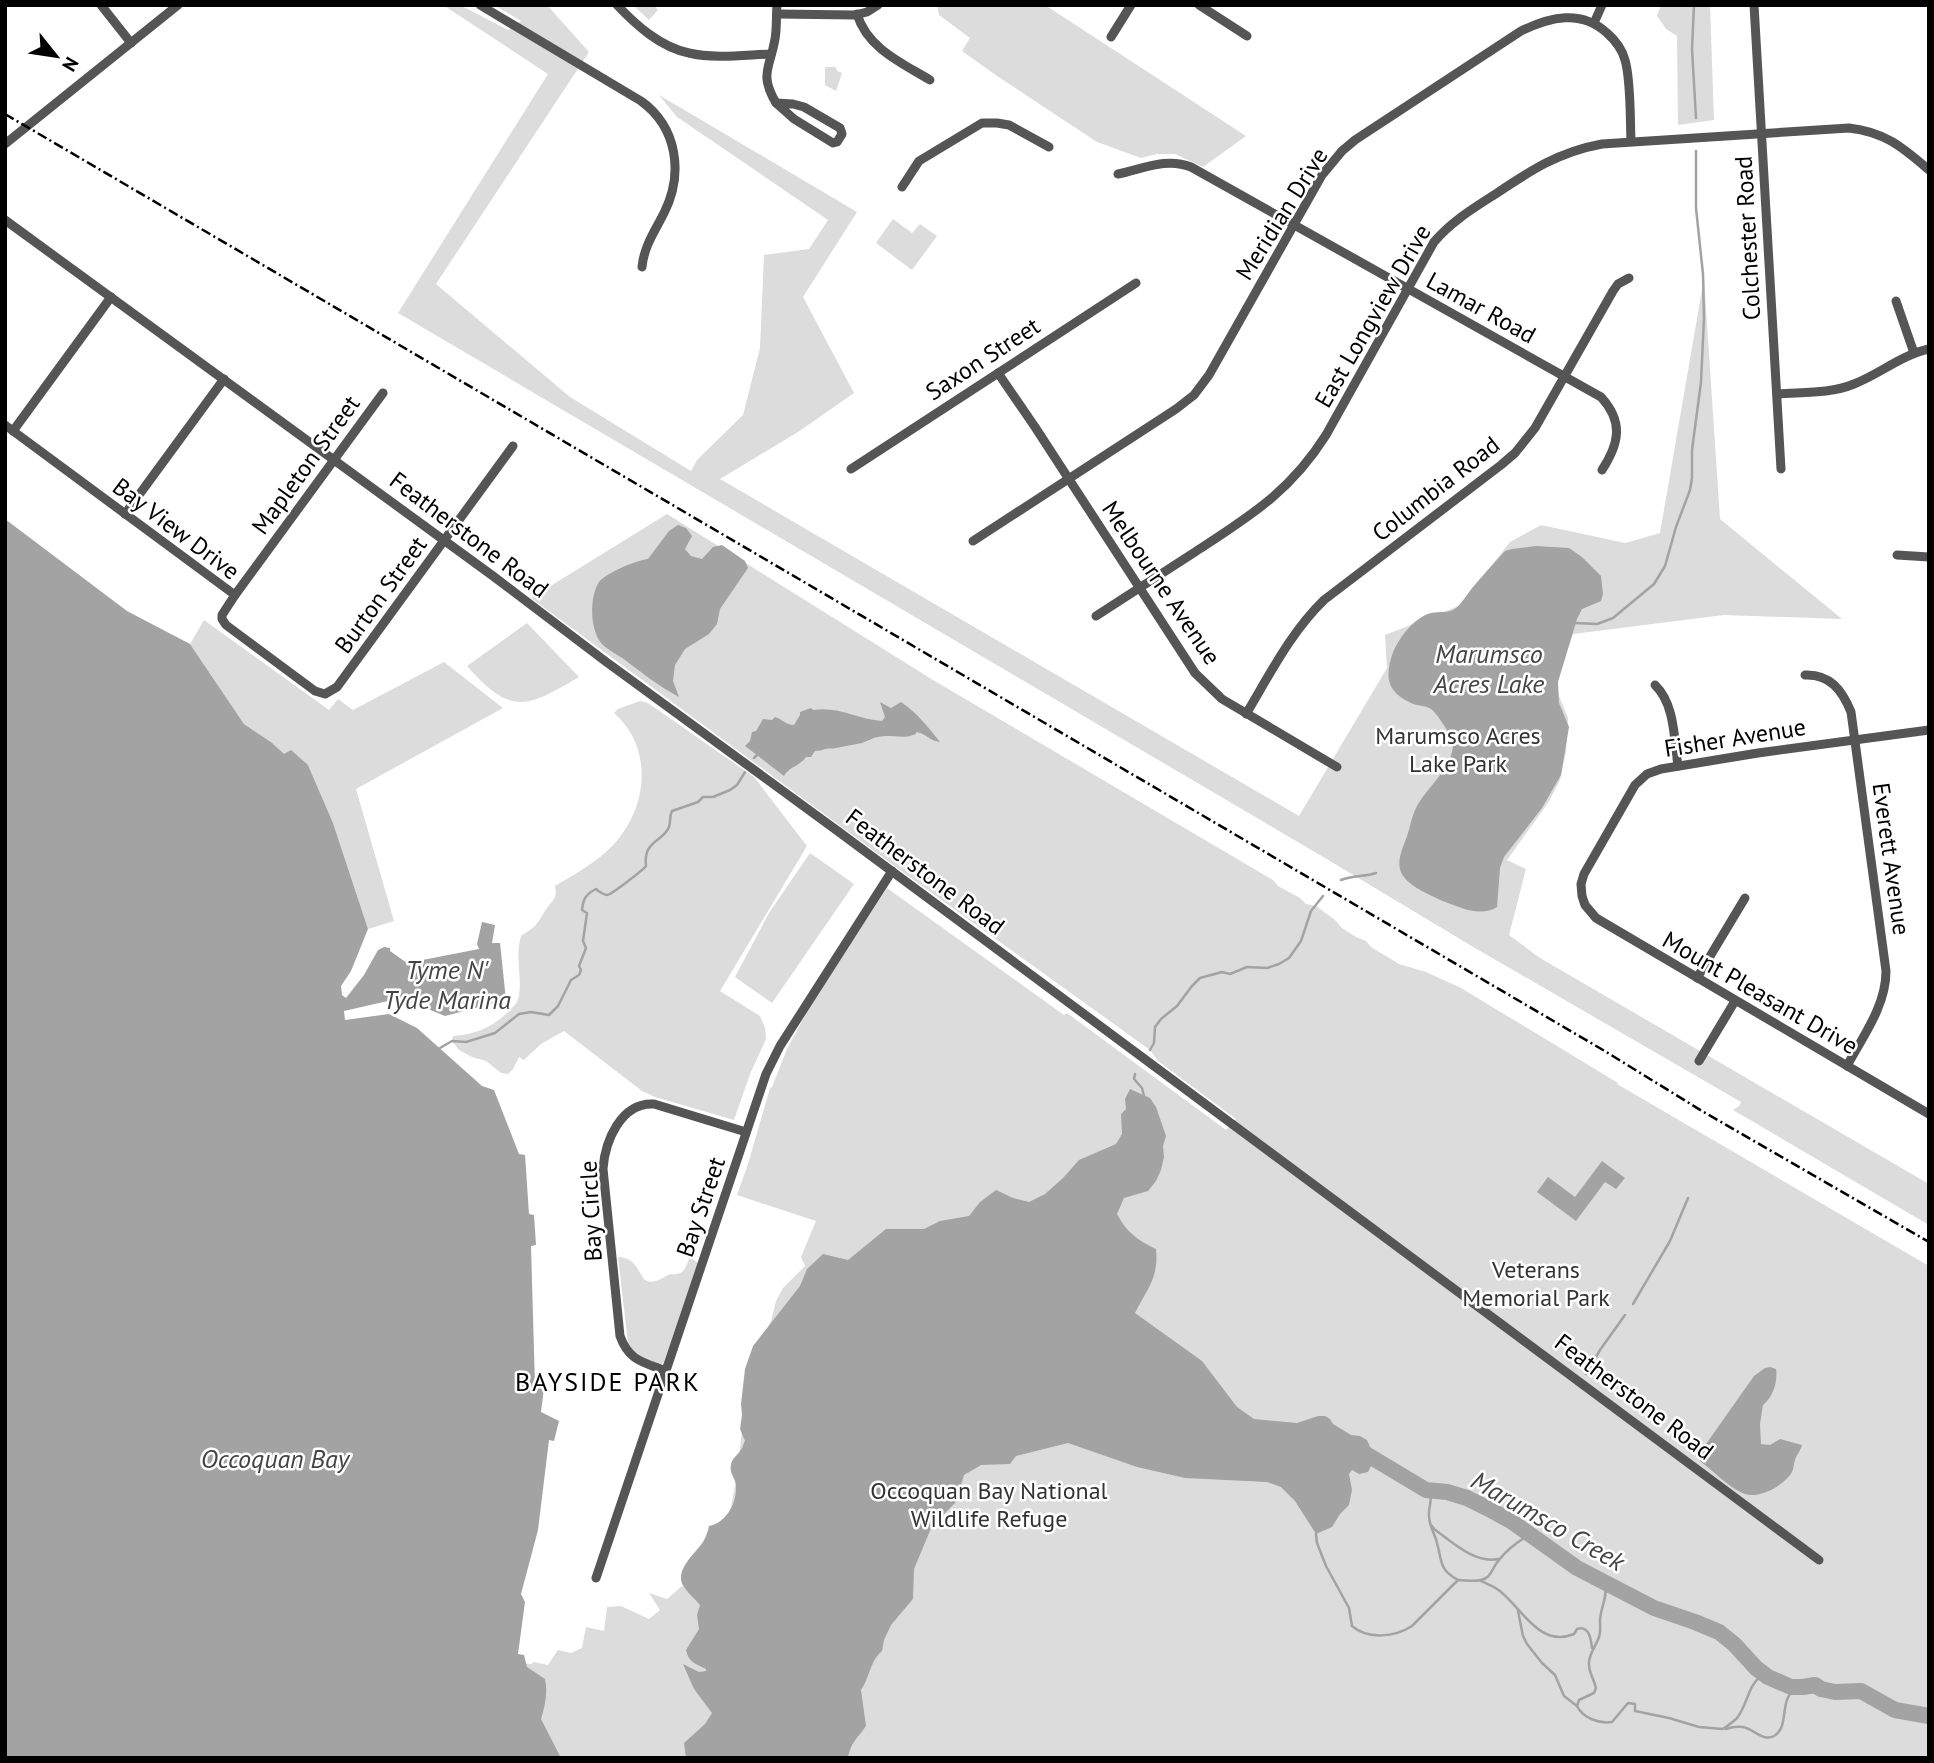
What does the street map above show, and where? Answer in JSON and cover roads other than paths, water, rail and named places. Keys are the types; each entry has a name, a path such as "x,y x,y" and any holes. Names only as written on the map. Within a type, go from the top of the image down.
{"street":[{"path":"100,5 131,43"},
{"path":"5,144 178,5"},
{"path":"480,5 637,98 663,123 670,136 675,157 673,186 665,211 646,248 642,268"},
{"path":"617,5 645,31 679,51 704,55 771,54"},
{"path":"776,103 804,107 840,128 842,135 839,140 833,143 794,119 776,103 767,84 767,65 775,37 777,9 857,15 878,5"},
{"path":"1111,37 1130,5"},
{"path":"1199,5 1247,36"},
{"path":"1602,5 1594,23 1615,40 1625,60 1631,141"},
{"name":"Colchester Road","path":"1754,5 1781,469"},
{"path":"857,15 862,30 870,40 930,80"},
{"name":"Meridian Drive","path":"973,541 1194,395 1209,375 1327,169 1355,140 1521,31 1564,17 1594,23"},
{"path":"902,187 919,161 982,124 1009,125 1049,147"},
{"name":"East Longview Drive","path":"1096,616 1255,512 1292,480 1326,435 1430,249 1462,215 1552,158 1569,151 1631,141 1849,128 1865,130 1891,140 1929,170"},
{"name":"Lamar Road","path":"1118,174 1159,163 1182,163 1601,397 1616,421 1617,437 1610,458 1602,470"},
{"name":"Featherstone Road","path":"5,220 892,871 1819,1560"},
{"name":"Columbia Road","path":"1246,714 1291,639 1324,600 1515,453 1535,428 1613,291 1618,284 1629,278"},
{"name":"Saxon Street","path":"851,468 1136,283"},
{"path":"9,428 111,298"},
{"path":"1896,301 1914,353"},
{"path":"1777,394 1824,391 1852,385 1914,353 1929,349"},
{"name":"Melbourne Avenue","path":"998,373 1195,673 1222,699 1337,767"},
{"path":"125,514 224,379"},
{"name":"Mapleton Street","path":"235,595 383,393"},
{"name":"Bay View Drive","path":"9,428 235,595 222,615 226,625 315,691 325,694"},
{"name":"Burton Street","path":"325,694 337,687 513,446"},
{"path":"1897,555 1929,557"},
{"name":"Everett Avenue","path":"1805,675 1817,675 1826,679 1841,693 1851,712 1885,957 1886,983 1880,1006 1847,1066"},
{"path":"1655,685 1669,706 1678,766"},
{"name":"Fisher Avenue","path":"1582,896 1581,884 1586,869 1637,782 1651,772 1929,730"},
{"name":"Bay Street","path":"596,1578 766,1074 780,1046 892,871"},
{"name":"Mount Pleasant Drive","path":"1582,896 1585,905 1596,918 1929,1114"},
{"path":"1697,978 1745,898"},
{"path":"1699,1061 1735,1000"},
{"name":"Bay Circle","path":"666,1371 632,1357 626,1351 620,1336 603,1169 607,1143 628,1112 644,1103 747,1132"}],"water":[{"name":"Occoquan Bay","path":"5,519 127,611 190,644 244,724 284,754 291,750 308,765 333,823 368,929 351,971 341,986 342,995 346,998 364,975 378,950 384,947 390,948 390,951 407,963 479,949 477,944 482,922 495,925 492,943 500,943 506,1000 445,1016 401,998 344,1011 345,1020 389,1014 417,1028 482,1086 494,1090 519,1154 525,1155 529,1214 534,1215 536,1245 531,1246 535,1386 544,1388 541,1412 559,1421 554,1441 549,1440 538,1530 521,1594 525,1602 518,1654 524,1655 527,1667 545,1679 546,1699 541,1719 561,1758 5,1758"},
{"path":"678,525 686,528 692,536 685,549 691,556 702,559 713,547 722,545 745,561 748,568 720,609 717,624 709,634 685,649 675,665 673,681 679,697 602,644 595,631 592,614 599,582 622,568 648,559 669,531"},
{"name":"Marumsco Acres Lake","path":"1536,546 1569,548 1582,557 1601,576 1603,594 1601,601 1582,609 1558,682 1559,703 1569,727 1561,775 1542,808 1504,857 1500,868 1497,907 1482,912 1471,911 1447,903 1413,886 1400,870 1400,856 1414,812 1446,766 1453,748 1451,736 1433,711 1403,699 1393,689 1389,677 1390,663 1398,642 1418,619 1431,613 1447,612 1456,608 1505,551"},
{"path":"880,702 891,708 901,702 917,715 940,742 916,732 906,737 876,737 859,744 815,751 811,757 806,757 784,776 745,746 763,719 772,720 775,717 794,725 800,712 811,708 882,721 885,717"},
{"path":"1130,1089 1150,1098 1166,1136 1164,1157 1156,1181 1148,1191 1124,1198 1117,1214 1124,1226 1134,1235 1156,1249 1154,1276 1135,1313 1202,1361 1237,1407 1254,1419 1297,1423 1325,1416 1351,1435 1367,1440 1375,1458 1368,1472 1359,1474 1352,1470 1349,1474 1352,1490 1349,1505 1332,1527 1316,1534 1295,1501 1281,1487 1267,1482 1185,1478 1137,1467 1068,1443 1016,1456 1010,1464 981,1465 964,1475 956,1502 932,1526 914,1569 913,1599 891,1625 882,1651 875,1659 861,1690 866,1726 853,1744 848,1758 686,1758 684,1743 705,1724 712,1713 694,1689 683,1664 699,1672 706,1671 687,1654 686,1650 699,1629 697,1615 700,1605 684,1587 681,1575 686,1563 703,1542 709,1526 725,1517 735,1499 736,1483 731,1465 745,1441 740,1429 741,1404 745,1369 753,1346 800,1286 807,1269 823,1254 848,1260 886,1229 924,1229 940,1221 969,1216 980,1202 996,1190 1029,1202 1045,1194 1079,1160 1116,1144 1122,1134 1121,1114 1126,1109 1125,1099"},
{"path":"1602,1161 1625,1178 1616,1189 1605,1182 1576,1221 1537,1192 1548,1177 1575,1197"},
{"path":"1770,1367 1776,1369 1776,1379 1772,1394 1763,1405 1761,1444 1770,1445 1780,1439 1802,1445 1786,1479 1776,1487 1757,1495 1745,1494 1700,1461 1699,1454 1754,1376"}],"waterway":[{"path":"1694,5 1692,49 1696,118"},
{"path":"1574,623 1597,624 1613,618 1654,584 1665,566 1690,490 1701,382 1704,318 1703,274 1696,208 1696,151"},
{"path":"754,758 757,755"},
{"name":"Tyme N' Tyde Marina","path":"440,1048 452,1041 466,1042 495,1033 519,1014 531,1012 549,1015 558,1006 571,980 579,975 581,970 579,966 586,948 583,941 587,913 582,910 587,895 596,889 607,895 627,882 646,866 647,851 666,832 672,811 698,802 703,797 713,797 730,790 737,785 745,772"},
{"path":"1341,880 1376,873"},
{"path":"1150,1050 1154,1043 1155,1027 1200,978 1222,972 1230,974 1247,967 1267,968 1289,958 1301,941 1311,911 1323,896"},
{"path":"1135,1074 1134,1079 1142,1088 1144,1096"},
{"path":"1633,1304 1670,1241 1688,1198"},
{"path":"1586,1374 1625,1315"},
{"path":"1586,1359 1588,1370"},
{"name":"Marumsco Creek","path":"1356,1448 1426,1490 1447,1492 1487,1508 1511,1521 1577,1568 1654,1608 1719,1632 1768,1677 1791,1687 1815,1685 1835,1692 1861,1691 1895,1710 1929,1716"},
{"path":"1426,1490 1431,1499 1430,1523 1442,1564 1447,1573 1458,1580"},
{"path":"1432,1526 1456,1546 1472,1555 1489,1560 1498,1559"},
{"path":"1316,1534 1326,1566 1349,1608 1352,1626 1374,1635 1390,1635 1412,1626 1458,1580 1485,1579 1505,1553 1529,1535"},
{"path":"1481,1581 1499,1590 1542,1632 1562,1637 1574,1634 1581,1628 1589,1634 1592,1648"},
{"path":"1605,1583 1600,1635 1589,1662 1596,1688 1594,1693 1579,1700 1577,1706 1587,1717 1612,1722 1628,1703 1635,1704 1635,1711 1699,1727 1723,1729 1737,1718 1756,1680 1761,1676 1768,1677"},
{"path":"1518,1611 1527,1644 1555,1675 1564,1696 1577,1706"},
{"path":"1726,1729 1743,1727 1762,1736 1774,1736 1782,1726 1788,1698 1798,1687"}],"railway":[{"path":"5,114 1929,1242"}],"district":[{"name":"BAYSIDE PARK","path":"608,1382"}],"park label":[{"name":"Marumsco Acres Lake Park","path":"1458,750"},
{"name":"Veterans Memorial Park","path":"1536,1284"},
{"name":"Occoquan Bay National Wildlife Refuge","path":"989,1505"}]}
